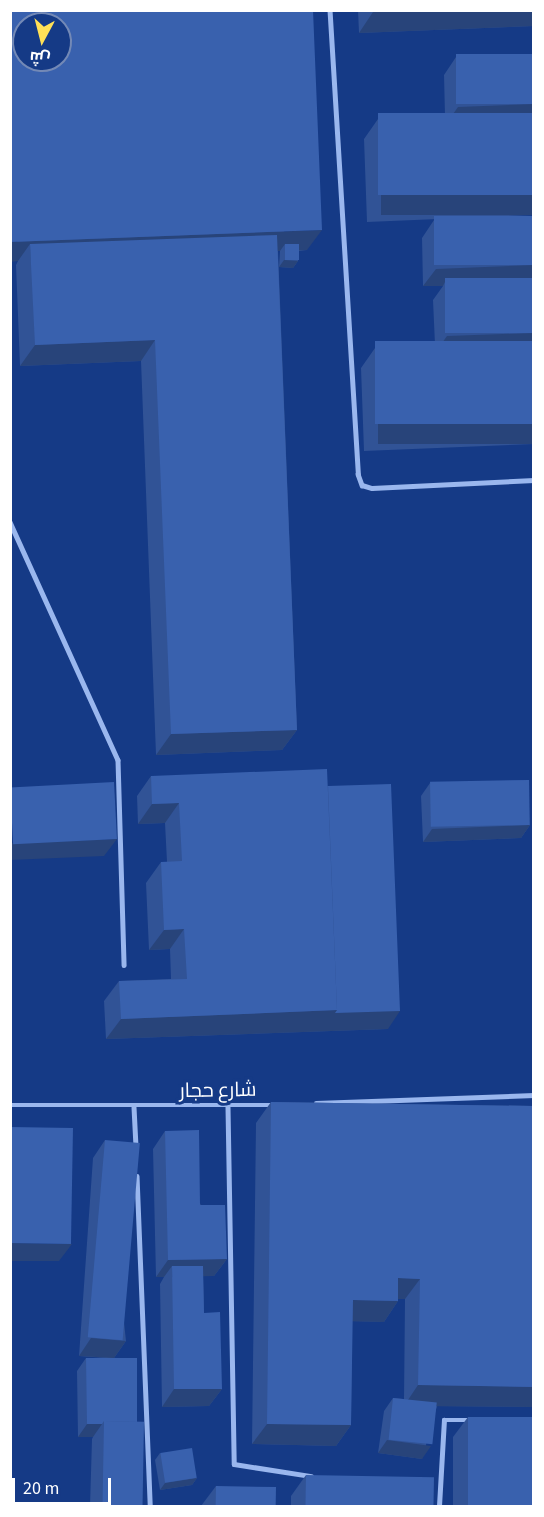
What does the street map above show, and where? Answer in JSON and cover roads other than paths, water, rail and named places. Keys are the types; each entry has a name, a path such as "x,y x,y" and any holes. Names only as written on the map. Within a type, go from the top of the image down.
{"lane":[{"path":"330,10 357,463 362,485 372,488 534,480"},
{"path":"10,522 118,760 124,965"},
{"path":"310,1103 534,1095"},
{"name":"شارع حجار","path":"10,1105 228,1107 286,1104"},
{"path":"134,1107 136,1154"},
{"path":"228,1107 234,1464 316,1476"},
{"path":"137,1166 150,1506"},
{"path":"439,1506 444,1420 478,1420"},
{"path":"428,1483 439,1484"}]}
